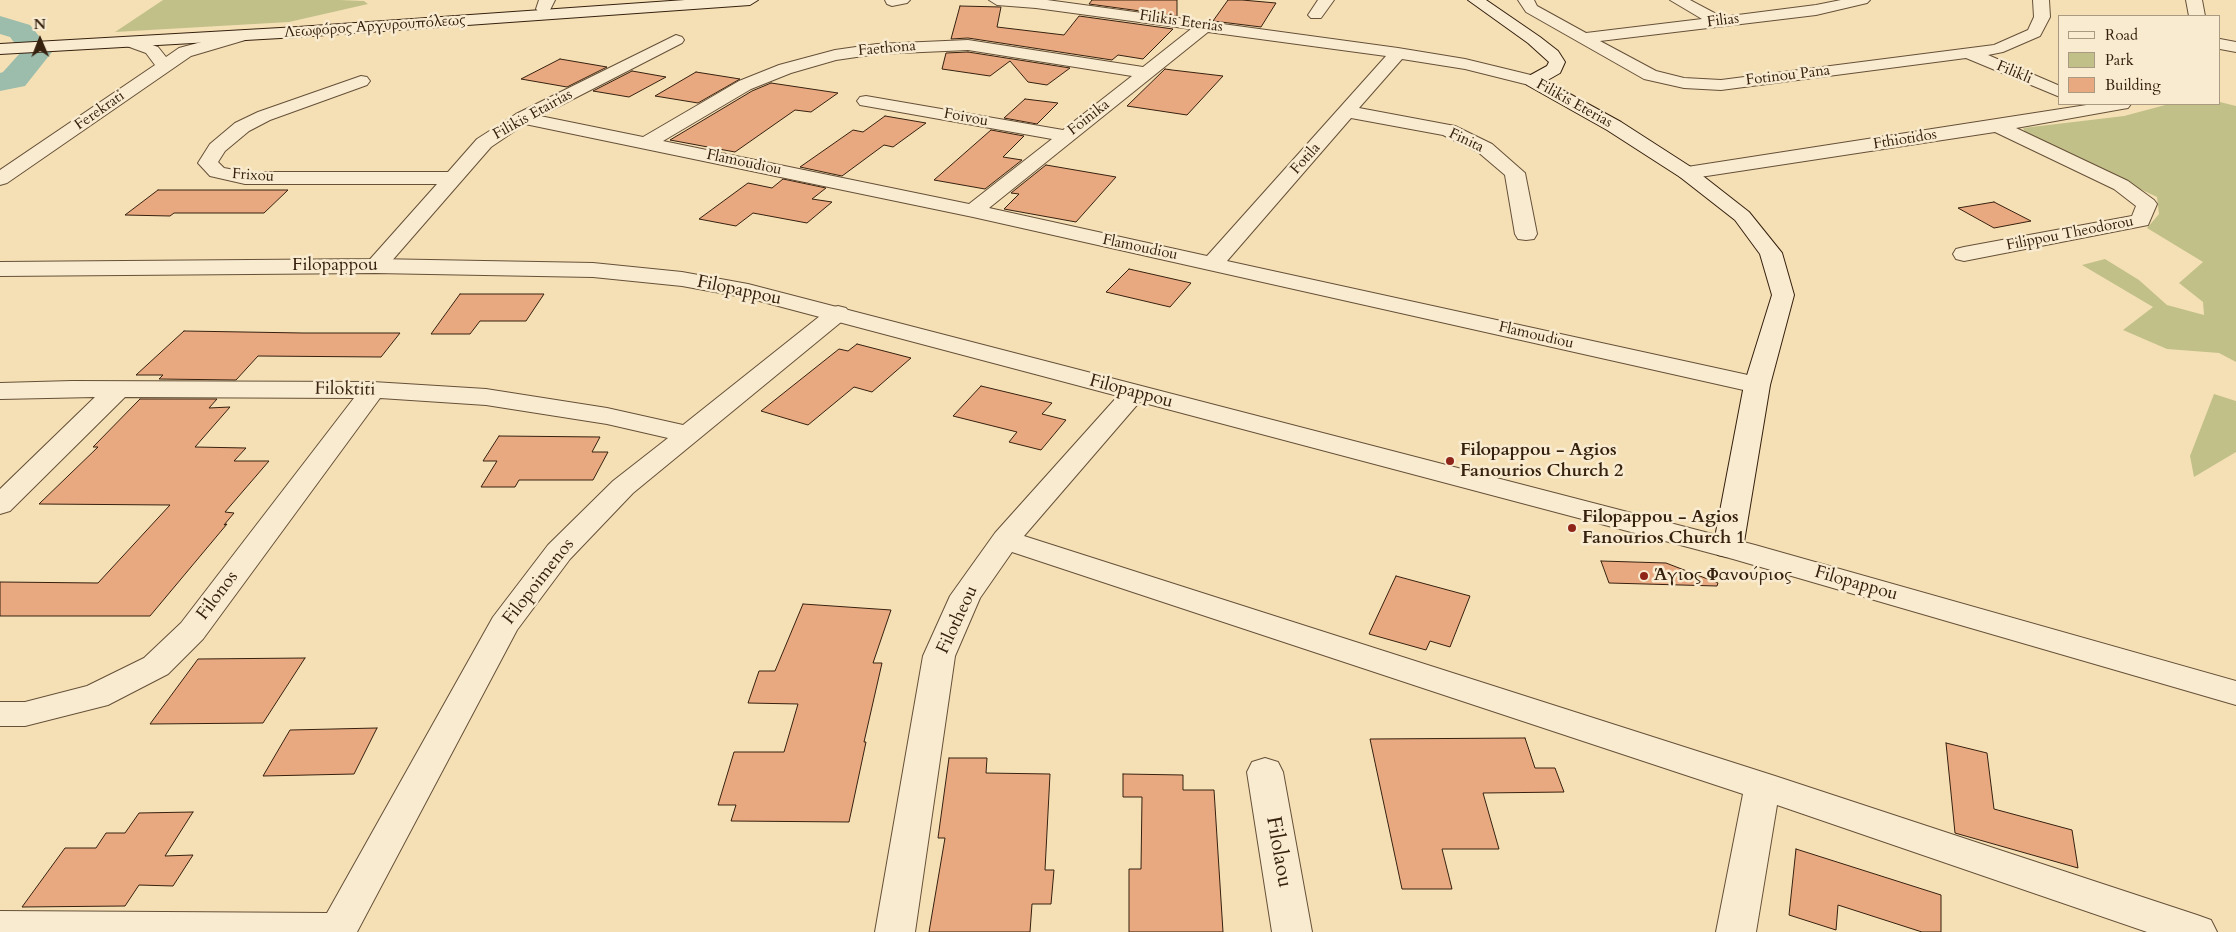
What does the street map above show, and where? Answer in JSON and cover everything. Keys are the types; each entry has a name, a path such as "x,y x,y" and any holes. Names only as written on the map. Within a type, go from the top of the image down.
{"street":[{"name":"Λεωφόρος Αργυρουπόλεως","path":"0,49 546,4 661,0"},
{"name":"Λεωφόρος Αργυρουπόλεως","path":"0,42 246,36 750,0"},
{"path":"892,1 902,0"},
{"path":"997,0 1035,1"},
{"path":"1316,15 1326,0"},
{"name":"Fotinou Pana","path":"1526,0 1531,9 1650,75 1684,83 1712,84 1997,49 2034,33 2042,17 2041,0"},
{"path":"1678,0 1720,22"},
{"name":"Filias","path":"1583,38 1816,10 1862,0"},
{"path":"2194,0 2197,15"},
{"name":"Filikis Eterias","path":"1035,1 1398,53 1465,64 1533,81 1614,126 1687,173 1742,216 1770,253 1783,295 1758,385 1728,548"},
{"path":"1468,1 1534,40 1552,55 1557,62 1554,69 1533,81"},
{"name":"Foinika","path":"974,211 1205,26"},
{"name":"Ferekrati","path":"0,179 107,108 184,52 246,36"},
{"path":"126,39 152,50 164,65"},
{"name":"Filikis Etairias","path":"374,266 450,178 484,143 522,118 676,40"},
{"path":"2221,44 2236,46"},
{"name":"Faethona","path":"648,142 745,84 785,69 835,55 877,49 968,45 1146,73"},
{"name":"Fotila","path":"1213,264 1349,112 1398,53"},
{"name":"Filikli","path":"1969,53 2058,91"},
{"name":"Frixou","path":"361,82 264,116 242,127 217,148 208,163 217,172 245,178 450,178"},
{"name":"Foivou","path":"866,101 1066,136"},
{"name":"Fthiotidos","path":"1687,173 1997,126 2092,106 2107,105"},
{"name":"Finita","path":"1349,112 1448,130 1485,148 1515,173 1526,234"},
{"name":"Flamoudiou","path":"522,118 648,142 974,211 1758,385"},
{"name":"Filippou Theodorou","path":"1964,254 2141,221 2146,204 2121,184 1997,126"},
{"name":"Filopappou","path":"0,269 374,266 593,270 682,279 748,291 838,313 1728,548 2236,693"},
{"name":"Filopoimenos","path":"338,931 504,625 559,552 623,486 838,313"},
{"path":"0,505 118,389"},
{"name":"Filoktiti","path":"0,391 118,389 374,390 486,397 607,416 687,434"},
{"name":"Filonos","path":"0,714 25,714 96,696 156,666 192,631 374,390"},
{"name":"Filotheou","path":"895,932 939,656 965,596 1005,540 1134,392"},
{"path":"1005,540 1762,786 2197,932"},
{"name":"Filolaou","path":"1265,772 1292,932"},
{"path":"1736,932 1762,786"},
{"path":"0,928 338,931"}],"green space":[{"path":"163,0 340,0 364,1 368,4 289,22 115,32"},
{"path":"2221,102 2236,106 2236,362 2219,353 2167,349 2123,330 2153,307 2082,265 2105,259 2139,280 2167,305 2204,315 2203,302 2179,283 2203,262 2147,228 2159,214 2157,197 2027,136 2023,128 2124,116 2165,105 2221,105"},
{"path":"2214,394 2236,401 2236,452 2194,477 2190,456"}],"building":[{"path":"1092,0 1177,0 1177,16 1089,4"},
{"path":"1228,0 1276,3 1261,27 1213,21"},
{"path":"960,6 1001,7 997,27 1064,35 1079,16 1173,29 1143,59 1118,55 1112,60 968,38 951,39"},
{"path":"968,52 1070,68 1047,85 1028,82 1010,61 990,76 942,69 946,53"},
{"path":"560,59 607,67 567,87 521,79"},
{"path":"1165,69 1223,76 1187,115 1127,106"},
{"path":"632,71 666,77 629,97 593,91"},
{"path":"696,72 740,79 698,103 655,96"},
{"path":"771,83 838,93 811,112 795,110 735,152 670,140 752,91"},
{"path":"1025,99 1058,103 1037,124 1004,118"},
{"path":"885,116 926,123 893,147 884,145 842,176 800,167 853,130 863,132"},
{"path":"991,130 1024,136 1003,157 1022,160 985,189 934,180"},
{"path":"1046,165 1116,177 1076,222 1004,209 1019,194 1011,193"},
{"path":"783,179 826,188 812,199 832,202 807,223 753,213 736,226 699,219 748,183 772,188"},
{"path":"158,190 288,190 264,213 174,213 170,216 125,215"},
{"path":"1994,202 2031,221 1994,228 1958,208"},
{"path":"1129,269 1191,283 1170,307 1106,292"},
{"path":"460,294 544,294 526,321 480,321 470,334 431,334"},
{"path":"184,331 400,333 381,357 258,356 236,380 159,379 163,375 136,375"},
{"path":"857,344 911,358 872,392 854,387 808,425 761,411 839,349 848,351"},
{"path":"981,386 1052,403 1042,414 1066,420 1041,450 1009,442 1017,432 953,416"},
{"path":"140,399 217,399 209,408 230,407 195,447 246,448 234,461 269,461 225,512 234,513 224,525 227,524 150,616 0,616 0,582 98,583 170,505 39,504 98,447 93,447"},
{"path":"499,436 600,437 592,452 608,452 593,480 519,480 515,487 481,487 497,461 483,461"},
{"name":"Άγιος Φανούριος","path":"1601,561 1666,563 1718,583 1717,586 1609,583"},
{"path":"1396,576 1470,596 1450,647 1430,641 1426,650 1369,634"},
{"path":"803,604 891,610 873,663 882,663 864,742 866,742 849,822 731,821 736,805 718,805 734,752 784,752 798,704 748,703 759,671 775,671"},
{"path":"305,658 263,723 150,724 198,659"},
{"path":"377,728 354,774 263,776 290,730"},
{"path":"1525,738 1535,768 1555,768 1564,792 1483,793 1499,849 1442,849 1452,889 1402,889 1370,739"},
{"path":"1946,743 1987,753 1994,809 2072,830 2078,868 1955,833"},
{"path":"949,758 987,758 986,773 1050,774 1045,870 1054,870 1051,904 1032,904 1030,932 929,932 945,838 938,838"},
{"path":"1123,774 1183,775 1183,790 1214,790 1223,932 1129,932 1129,869 1141,869 1142,797 1123,797"},
{"path":"193,812 165,856 193,855 173,886 139,885 125,906 22,907 65,848 96,848 106,833 125,833 139,813"},
{"path":"1796,849 1941,895 1941,932 1922,932 1838,905 1836,930 1789,915"}],"waterway":[{"path":"0,25 20,31 37,52 14,79 0,82"}],"place":[{"name":"Filopappou - Agios Fanourios Church 2","path":"1450,461"},
{"name":"Filopappou - Agios Fanourios Church 1","path":"1572,528"},
{"name":"Άγιος Φανούριος","path":"1644,576"}]}
